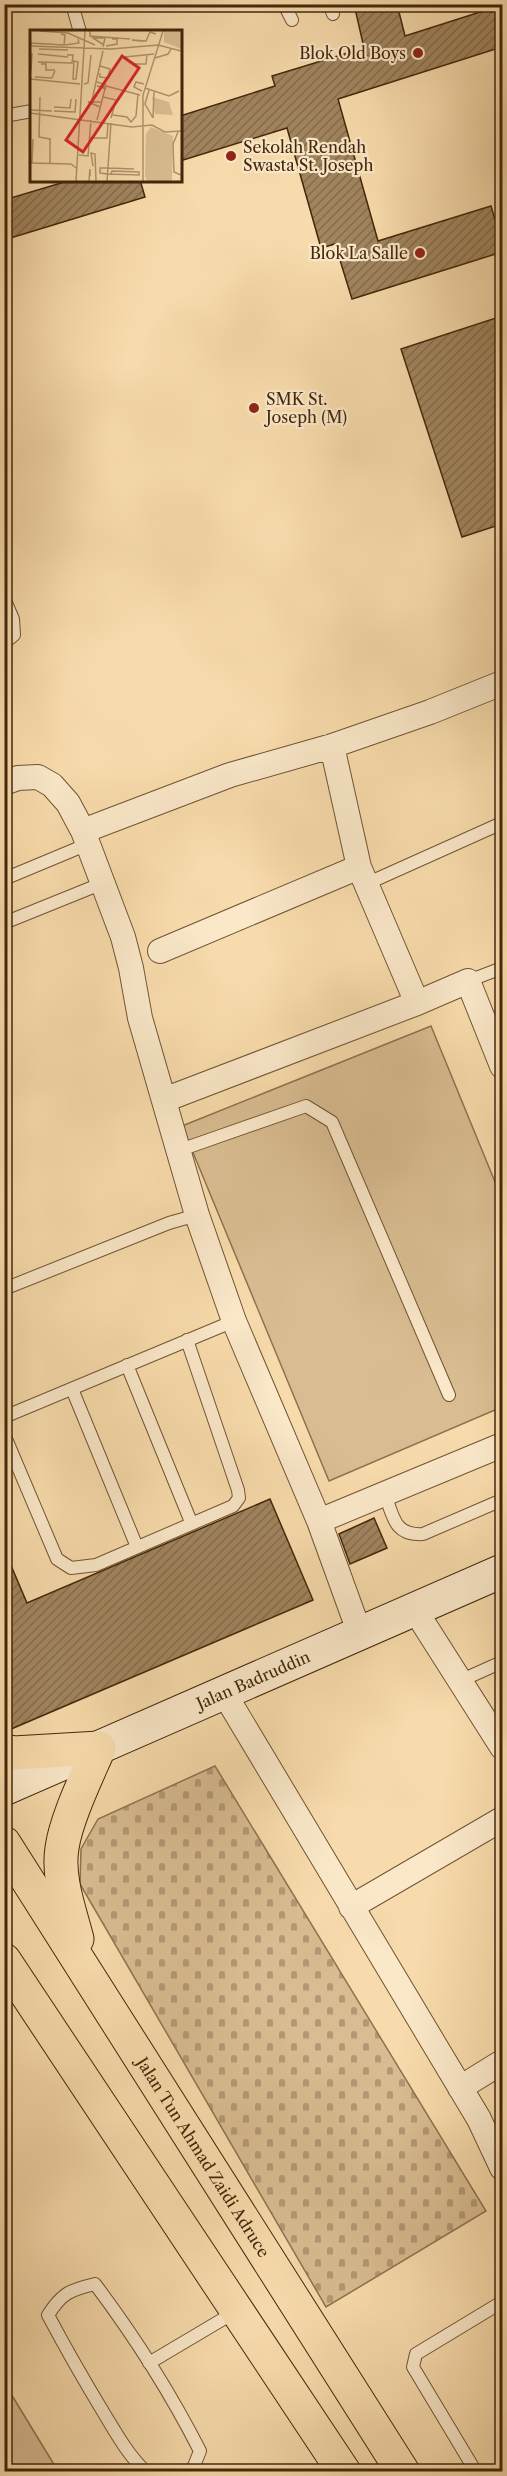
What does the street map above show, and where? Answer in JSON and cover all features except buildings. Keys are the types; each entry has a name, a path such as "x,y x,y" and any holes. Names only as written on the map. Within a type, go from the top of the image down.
{"main road":[{"name":"Jalan Badruddin","path":"4,1789 502,1571"},
{"path":"4,1751 14,1754 99,1748 76,1804 62,1848 63,1883 84,1966"},
{"name":"Jalan Tun Ahmad Zaidi Adruce","path":"4,1843 403,2472"},
{"path":"4,1960 344,2472"}],"street":[{"path":"86,837 230,775 332,746 430,712 502,683"},
{"path":"332,746 362,875 417,1004"},
{"path":"4,783 18,778 38,777 45,781 68,803 86,837 123,937 140,1018 197,1215 234,1321 319,1521 360,1634"},
{"path":"160,951 362,875"},
{"path":"164,1100 417,1004 468,981 502,1066"},
{"path":"319,1521 502,1445"},
{"path":"416,1610 462,1680 502,1748"},
{"path":"224,1693 479,2119 502,2168"},
{"path":"351,1907 502,1819"},
{"path":"460,2088 502,2062"}],"lane":[{"path":"72,4 79,30"},
{"path":"284,4 292,20"},
{"path":"4,116 30,111"},
{"path":"4,598 13,619 14,635 4,643"},
{"path":"362,875 502,823"},
{"path":"4,879 86,837"},
{"path":"4,923 103,883"},
{"path":"468,981 502,968"},
{"path":"180,1150 306,1106 332,1122 450,1395"},
{"path":"4,1289 169,1223 197,1215"},
{"path":"4,1417 234,1321"},
{"path":"4,1434 57,1559 71,1568 96,1565 191,1522 233,1506 239,1498 238,1490 187,1340"},
{"path":"128,1365 191,1522"},
{"path":"72,1389 138,1547"},
{"path":"385,1494 397,1527 410,1535 423,1534 502,1500"},
{"path":"462,1680 502,1662"},
{"path":"146,2472 136,2463 111,2425 48,2315 59,2298 77,2288 95,2284 125,2324 185,2422 200,2451 194,2466 188,2472"},
{"path":"476,2472 413,2367 416,2354 502,2301"},
{"path":"149,2363 237,2311"}],"green space":[{"path":"431,1026 502,1199 502,1407 329,1481 182,1126"},
{"path":"215,1766 486,2211 326,2307 80,1884 81,1849 98,1819"},
{"path":"5,2384 58,2471 5,2471"}],"place":[{"name":"Blok Old Boys","path":"418,53"},
{"name":"Sekolah Rendah Swasta St. Joseph","path":"231,156"},
{"name":"Blok La Salle","path":"420,253"},
{"name":"SMK St. Joseph (M)","path":"254,408"}]}
